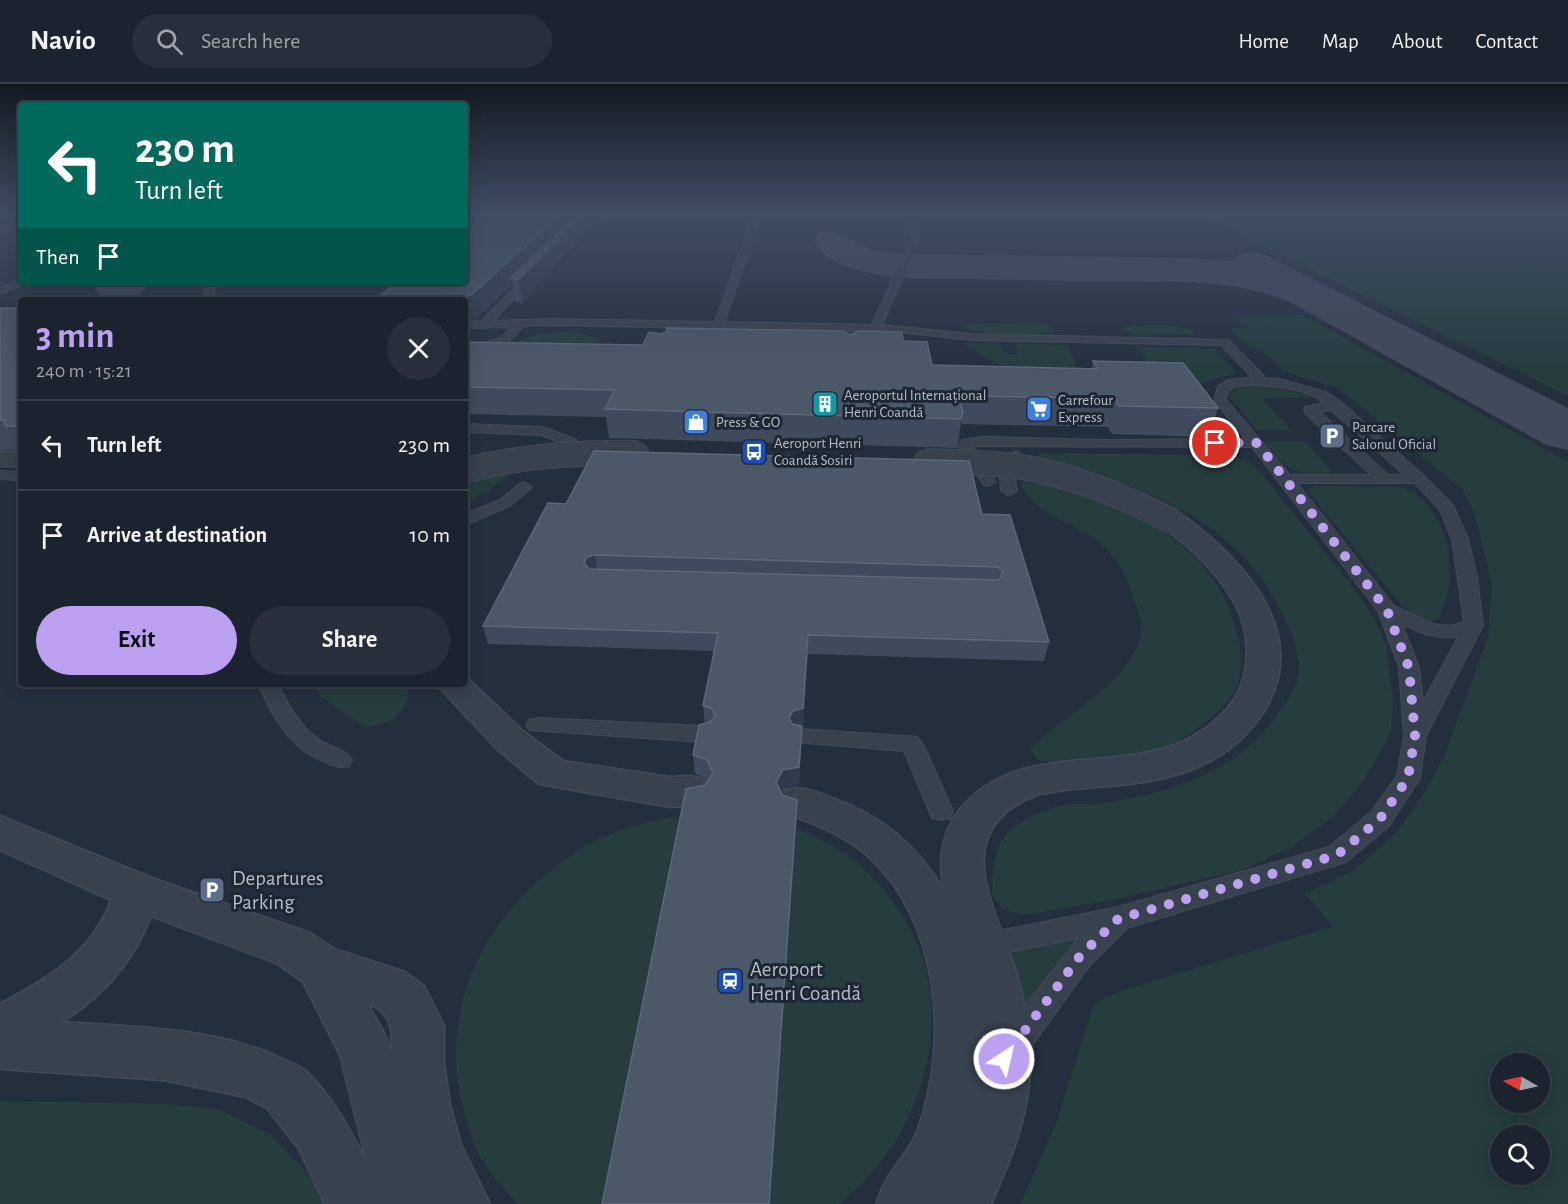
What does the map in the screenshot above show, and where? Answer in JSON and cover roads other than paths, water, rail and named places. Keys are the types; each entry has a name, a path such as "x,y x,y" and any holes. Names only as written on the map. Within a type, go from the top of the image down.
{"street":[{"path":"468,469 569,452 656,453"},
{"path":"0,459 18,459"},
{"path":"900,460 999,464 1047,472 1109,491 1144,506 1174,522 1211,552 1244,592 1255,616 1263,643 1264,663 1260,684 1246,711 1231,729 1207,746 1181,759 1153,768 1037,779 1013,787 987,806 970,825 963,842 962,874 995,983 1004,1059 998,1104 986,1151 959,1204"},
{"path":"456,687 510,740 553,774 670,792 692,791"},
{"path":"798,802 847,821 892,852 915,881 932,908 952,971 961,1030 961,1064 944,1138 926,1174 906,1204"},
{"path":"0,832 136,891 293,948 320,967 388,988 406,1003 418,1026 418,1064 423,1106 435,1154 460,1204"},
{"path":"9,1032 95,970 118,941 130,916 136,891"},
{"path":"320,967 365,1048 390,1147 410,1204"},
{"path":"9,1032 163,1054 252,1072 286,1089 319,1129 356,1204"}],"lane":[{"path":"483,325 539,266"},
{"path":"719,325 739,266"},
{"path":"876,328 903,266"},
{"path":"0,291 18,283"},
{"path":"468,353 506,339 519,324"},
{"path":"660,336 667,324"},
{"path":"468,325 719,325 849,333 876,328 971,337 1224,342 1263,382"},
{"path":"984,945 1118,919 1337,855 1380,819 1408,778 1415,736 1409,668 1387,610 1286,479 1220,400 1222,389 1233,383 1263,382 1304,389 1322,395 1419,479 1448,508 1460,539 1474,625 1415,736"},
{"path":"1336,405 1310,410 1384,479"},
{"path":"468,428 543,431 570,442"},
{"path":"468,441 519,436 530,438 536,443"},
{"path":"989,482 965,446 967,443 982,441 1257,443"},
{"path":"1009,490 1007,478 1017,469 1015,448 1019,442"},
{"path":"0,475 18,476"},
{"path":"1286,479 1419,479"},
{"path":"468,519 505,503 524,487"},
{"path":"1387,610 1430,629 1451,632 1474,625"},
{"path":"269,687 282,714 304,738 314,748 340,760"},
{"path":"537,725 703,734"},
{"path":"802,737 909,743 913,746 941,811"},
{"path":"1004,1059 1080,956 1118,919"}],"place":[{"name":"Aeroportul Internațional Henri Coandă","path":"825,404"},
{"name":"Carrefour Express","path":"1039,409"},
{"name":"Press & GO","path":"696,422"},
{"name":"Parcare Salonul Oficial","path":"1332,436"},
{"name":"Aeroport Henri Coandă Sosiri","path":"754,452"},
{"name":"Departures Parking","path":"212,890"},
{"name":"Aeroport Henri Coandă","path":"730,981"}]}
